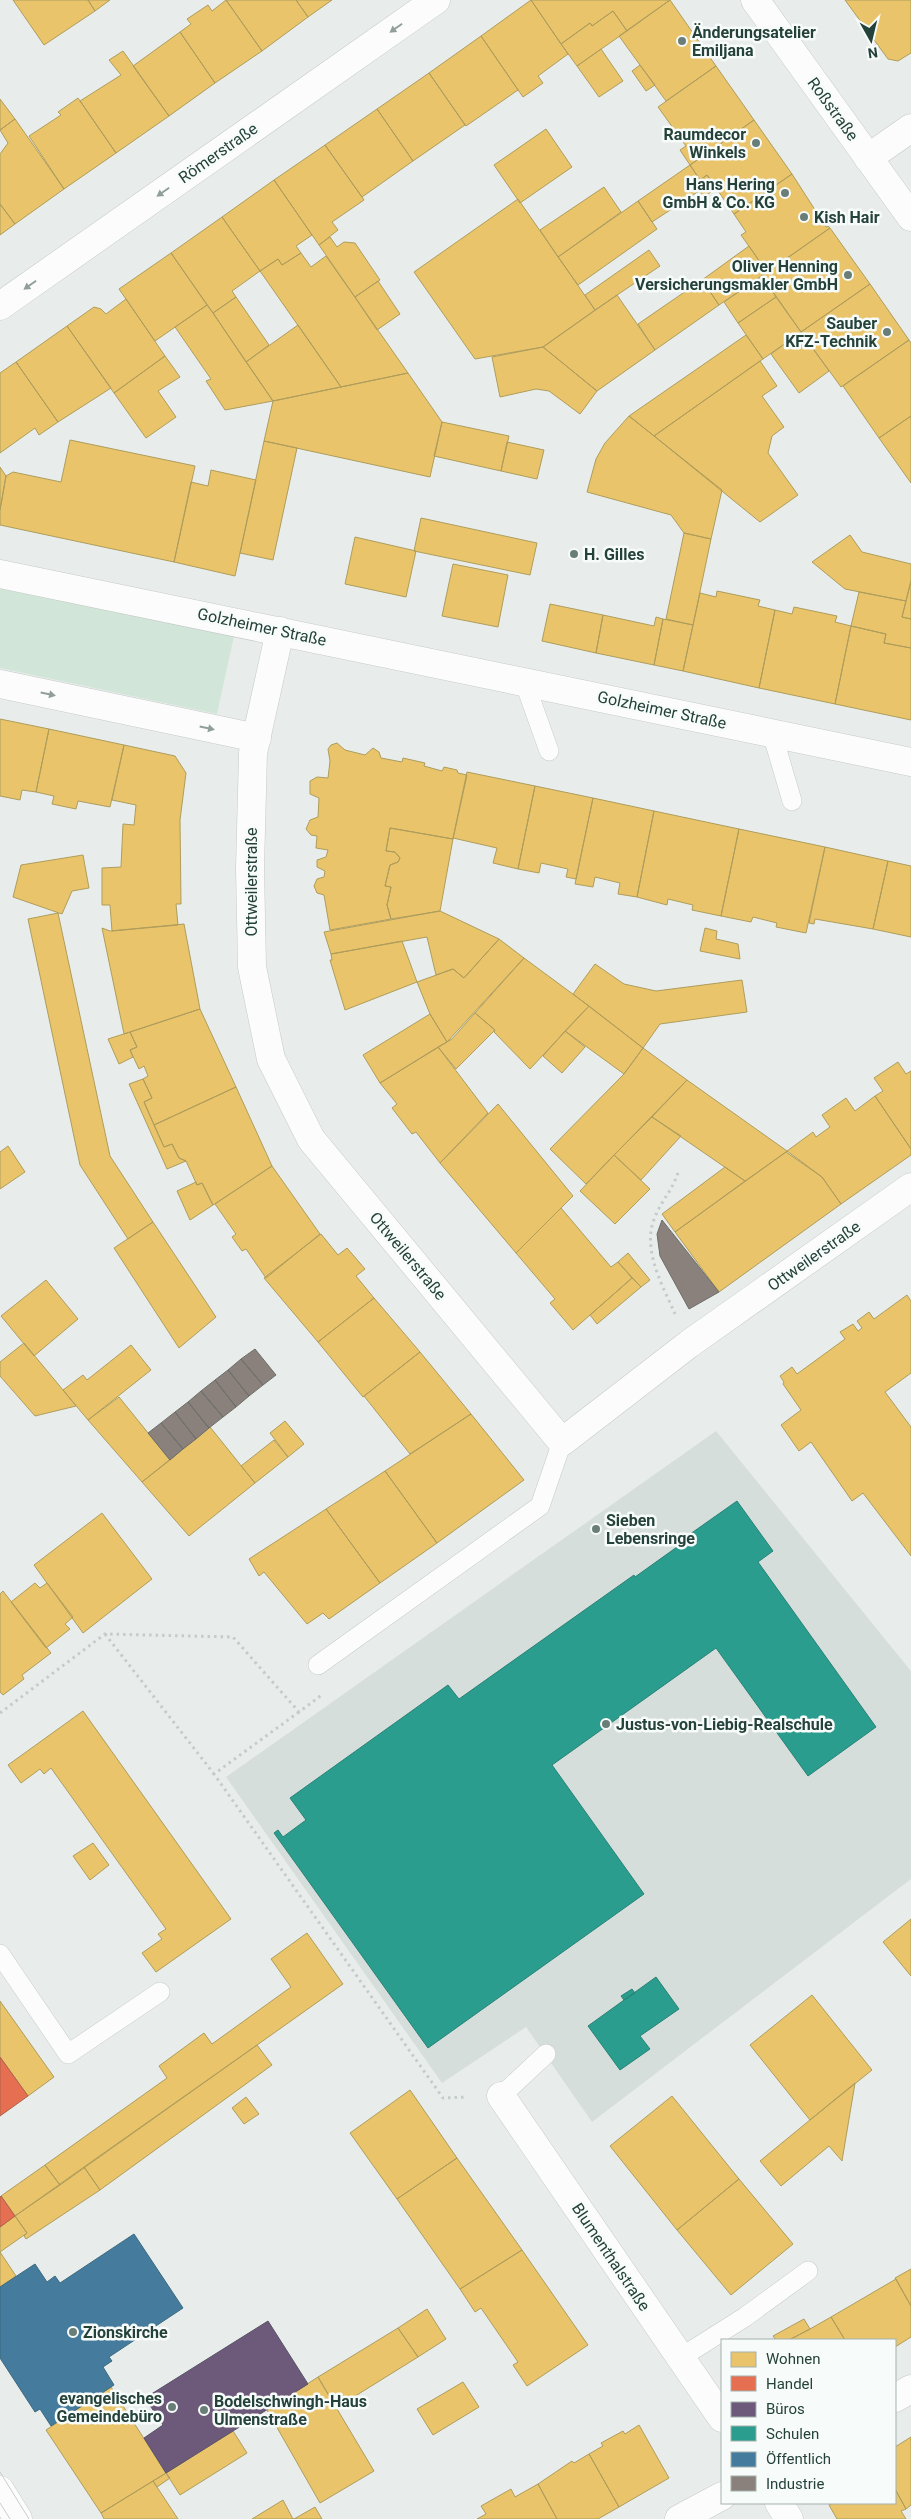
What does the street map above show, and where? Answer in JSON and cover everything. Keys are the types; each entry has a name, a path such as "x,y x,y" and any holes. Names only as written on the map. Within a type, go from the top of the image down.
{"street":[{"name":"Römerstraße","path":"0,306 436,0"},
{"name":"Roßstraße","path":"755,0 911,217"},
{"path":"868,158 911,128"},
{"name":"Golzheimer Straße","path":"0,574 911,762"},
{"name":"Ottweilerstraße","path":"280,631 253,753 252,772 252,967 271,1059 311,1139 562,1442 689,1344 911,1187"},
{"path":"0,684 257,738"},
{"name":"Blumenthalstraße","path":"501,2096 721,2417"},
{"path":"896,2397 911,2389"},
{"path":"0,2490 18,2519"},
{"path":"679,2519 721,2497"},
{"path":"780,2504 790,2519"}],"lane":[{"path":"524,682 549,751"},
{"path":"772,733 792,801"},
{"path":"318,1665 540,1506 562,1442"},
{"path":"0,1954 68,2054 160,1992"},
{"path":"501,2096 546,2054"},
{"path":"680,2358 745,2317 808,2271"}],"path":[{"path":"679,1169 675,1184 654,1218 651,1236 657,1273 689,1344"},
{"path":"0,1713 105,1634 233,1637 299,1712"},
{"path":"105,1634 214,1774 443,2098 501,2096"},
{"path":"214,1774 330,1689"}],"shaded area":[{"name":"Justus-von-Liebig-Realschule","path":"716,1431 911,1671 911,1879 592,2122 526,2027 442,2083 226,1777"}],"green space":[{"path":"0,587 234,636 217,714 0,668"}],"building: Wohnen":[{"path":"13,0 88,0 95,11 44,45"},
{"path":"88,0 110,0 95,11"},
{"path":"226,0 296,0 308,17 262,51"},
{"path":"226,0 262,51 215,83 180,32 191,24 187,19 208,5 212,11"},
{"path":"296,0 332,0 308,17"},
{"path":"531,0 568,54 538,76 543,83 523,97 481,36"},
{"path":"531,0 670,0 627,31 613,11 592,26 590,23 561,44"},
{"path":"670,0 716,66 666,101 619,36"},
{"path":"845,0 911,0 911,53 898,61 888,59"},
{"path":"613,11 627,31 577,66 561,44 590,23 592,26"},
{"path":"180,32 215,83 169,116 133,66"},
{"path":"481,36 518,90 466,126 429,73"},
{"path":"601,49 623,81 599,97 577,66"},
{"path":"123,51 169,116 116,153 80,101 121,75 109,60"},
{"path":"640,65 655,85 646,91 632,71"},
{"path":"716,66 754,120 690,165 680,150 686,146 658,107"},
{"path":"429,73 465,125 413,161 377,109"},
{"path":"78,98 116,153 64,189 29,136 61,115 58,112"},
{"path":"0,99 15,119 0,130"},
{"path":"377,109 413,161 362,197 325,145"},
{"path":"15,119 64,189 15,224 0,204 0,154 8,143 0,130"},
{"path":"754,120 792,174 734,214 707,175 700,180 690,165"},
{"path":"546,129 572,167 520,203 494,165"},
{"path":"325,145 364,200 332,222 338,230 319,245 274,180"},
{"path":"690,165 700,180 699,191 652,222 638,201"},
{"path":"792,174 826,227 830,228 767,272 741,235 746,232 734,214"},
{"path":"707,175 716,188 704,197 699,191 700,180"},
{"path":"274,180 312,235 296,246 301,253 282,265 278,259 260,271 222,217"},
{"path":"604,187 621,212 558,257 540,230"},
{"path":"518,199 595,310 543,347 475,359 414,272"},
{"path":"638,201 657,229 578,285 558,257"},
{"path":"0,204 15,224 0,235"},
{"path":"222,217 260,271 232,291 236,297 213,313 171,253"},
{"path":"830,228 870,284 801,332 762,276"},
{"path":"330,237 337,247 344,242 355,243 380,280 355,297 319,245"},
{"path":"749,246 767,272 719,305 702,280"},
{"path":"649,250 660,266 595,310 585,295"},
{"path":"171,253 207,305 155,341 119,289"},
{"path":"301,253 311,267 326,256 408,373 341,387 260,271 278,259 282,265"},
{"path":"762,276 776,297 738,323 724,302"},
{"path":"702,280 719,305 655,350 638,324"},
{"path":"378,281 400,314 377,330 355,297"},
{"path":"870,284 909,340 841,387 801,332"},
{"path":"617,295 655,350 597,391 543,347"},
{"path":"236,297 269,345 246,362 213,313"},
{"path":"776,297 801,332 763,359 738,323"},
{"path":"126,299 165,356 114,393 67,326 94,307 101,309 106,314"},
{"path":"207,305 273,401 225,410 206,381 211,379 175,327"},
{"path":"298,325 341,387 273,401 246,362"},
{"path":"67,326 111,388 58,422 16,362"},
{"path":"801,332 829,371 799,393 771,354"},
{"path":"746,335 763,359 654,436 629,416"},
{"path":"909,340 911,343 911,416 879,438 843,386"},
{"path":"543,347 597,391 580,414 549,391 536,389 500,397 492,357"},
{"path":"165,356 180,377 158,391 176,417 146,438 114,393"},
{"path":"760,361 777,386 762,396 784,427 772,436 768,453 798,495 760,522 654,436"},
{"path":"16,362 58,422 39,435 35,428 0,453 0,373"},
{"path":"408,373 442,422 430,477 264,441 273,401"},
{"path":"629,416 722,490 711,539 684,533 671,515 587,492 596,459 605,443"},
{"path":"911,416 911,483 879,438"},
{"path":"442,422 509,436 501,471 434,456"},
{"path":"70,440 195,466 174,562 0,525 0,510 6,476 13,472 61,482"},
{"path":"264,441 297,448 273,560 240,553"},
{"path":"507,442 544,450 537,479 501,471"},
{"path":"0,467 6,476 0,510"},
{"path":"211,470 256,480 235,576 174,562 191,482 208,486"},
{"path":"421,518 537,543 530,575 414,551"},
{"path":"684,533 711,539 693,625 666,619"},
{"path":"850,535 862,552 911,564 911,581 906,601 845,589 812,562"},
{"path":"355,537 416,551 406,597 345,584"},
{"path":"453,564 508,575 498,627 442,616"},
{"path":"911,581 911,619 902,617"},
{"path":"717,591 760,600 758,606 775,610 759,688 683,671 700,593 716,597"},
{"path":"859,592 906,601 902,617 911,619 911,648 884,643 886,634 851,626"},
{"path":"550,604 603,615 596,653 542,641"},
{"path":"794,607 837,616 835,622 851,626 835,704 759,688 775,610 792,614"},
{"path":"603,615 654,626 656,617 663,619 654,665 596,653"},
{"path":"663,619 693,625 683,671 654,665"},
{"path":"851,626 886,634 884,643 911,648 911,720 835,704"},
{"path":"0,719 49,729 36,792 22,790 20,800 0,796"},
{"path":"49,729 124,745 110,807 78,801 76,809 52,804 54,796 36,792"},
{"path":"337,743 345,750 365,755 373,748 379,752 381,758 402,762 403,758 425,763 424,766 442,771 444,767 467,775 453,839 390,828 386,851 395,852 400,858 398,862 390,865 385,886 391,887 387,905 391,919 330,930 324,895 317,893 314,886 317,879 324,877 325,871 317,867 317,860 326,857 328,850 316,848 317,836 311,835 306,829 310,820 318,817 319,798 310,794 310,781 317,777 328,778 330,761 328,749 331,745"},
{"path":"124,745 175,756 186,773 180,820 181,904 176,904 178,925 112,931 110,905 102,905 102,868 121,867 123,824 134,825 136,805 112,800"},
{"path":"467,772 535,786 518,869 493,863 497,848 453,838"},
{"path":"535,786 593,798 576,879 566,877 568,869 541,863 539,873 518,869"},
{"path":"593,798 654,811 637,897 618,894 620,883 595,877 593,887 575,884"},
{"path":"654,811 739,829 721,916 692,910 693,905 668,899 667,905 637,897"},
{"path":"390,828 453,839 440,911 391,919 387,905 391,887 385,886 390,865 398,862 400,858 395,852 386,851"},
{"path":"739,829 825,847 806,933 776,927 777,923 753,917 751,922 721,916"},
{"path":"825,847 888,861 873,929 815,919 814,924 809,923"},
{"path":"83,855 89,888 72,891 62,914 13,897 21,865"},
{"path":"888,861 911,866 911,937 873,929"},
{"path":"440,911 499,939 464,978 453,969 436,975 427,937 331,954 324,932"},
{"path":"58,913 110,1156 153,1222 128,1239 80,1165 28,919"},
{"path":"184,924 200,1009 124,1034 102,928 110,931"},
{"path":"705,928 717,931 716,939 738,944 740,959 700,951"},
{"path":"499,939 524,958 447,1042 430,1014 417,982 453,969 464,978"},
{"path":"402,941 417,982 345,1010 330,960 332,960 331,954"},
{"path":"524,958 589,1006 530,1069 494,1032 495,1030 475,1013"},
{"path":"595,964 624,984 656,991 742,980 747,1012 660,1024 643,1048 573,994"},
{"path":"589,1006 643,1048 624,1074 565,1031"},
{"path":"200,1009 236,1087 154,1125 144,1102 152,1098 143,1079 148,1076 144,1066 139,1069 130,1050 137,1047 130,1032"},
{"path":"475,1013 495,1030 456,1069 438,1047 452,1039"},
{"path":"430,1014 447,1042 380,1083 363,1055"},
{"path":"565,1031 585,1047 562,1073 543,1056"},
{"path":"130,1032 137,1047 130,1050 133,1057 119,1064 108,1039"},
{"path":"438,1047 488,1113 440,1163 416,1132 412,1134 392,1108 397,1104 380,1083"},
{"path":"643,1048 687,1080 586,1184 550,1149 624,1074"},
{"path":"898,1062 906,1074 911,1071 911,1149 875,1096 883,1091 874,1078"},
{"path":"143,1079 152,1098 144,1102 164,1147 172,1144 179,1158 186,1161 167,1169 129,1084"},
{"path":"687,1080 787,1151 745,1181 652,1117"},
{"path":"236,1087 272,1166 213,1205 202,1183 197,1185 186,1161 179,1158 172,1144 164,1147 154,1125"},
{"path":"875,1096 911,1149 911,1155 841,1204 822,1177 787,1151 813,1132 816,1137 830,1127 822,1115 846,1098 855,1111"},
{"path":"498,1104 573,1196 516,1253 440,1163"},
{"path":"652,1117 681,1136 641,1180 614,1155"},
{"path":"8,1146 25,1172 0,1189 0,1152"},
{"path":"786,1152 822,1177 841,1204 719,1292 675,1232"},
{"path":"614,1155 650,1189 615,1224 580,1191"},
{"path":"272,1166 320,1234 266,1278 246,1249 242,1251 232,1237 236,1234 215,1204"},
{"path":"725,1167 745,1181 675,1232 662,1214"},
{"path":"196,1182 197,1185 202,1183 213,1205 190,1220 177,1191"},
{"path":"561,1208 611,1267 618,1262 632,1278 573,1330 550,1303 555,1299 516,1253"},
{"path":"153,1222 216,1317 179,1348 114,1248"},
{"path":"321,1234 338,1255 347,1248 365,1269 356,1276 374,1298 318,1342 264,1278"},
{"path":"628,1253 650,1280 641,1287 618,1262"},
{"path":"632,1278 641,1287 597,1324 590,1315"},
{"path":"46,1280 78,1319 34,1356 1,1316"},
{"path":"907,1295 911,1301 911,1373 885,1392 911,1427 911,1556 863,1493 852,1501 811,1442 799,1451 781,1425 801,1410 783,1384 784,1382 780,1376 792,1367 797,1374 845,1339 840,1332 853,1324 858,1331 862,1328 857,1321 869,1312 874,1319"},
{"path":"374,1298 420,1352 363,1397 318,1342"},
{"path":"24,1343 76,1406 35,1416 0,1376 0,1362"},
{"path":"131,1345 151,1370 88,1420 63,1390 83,1375 87,1380"},
{"path":"420,1352 471,1414 410,1454 364,1396"},
{"path":"119,1397 170,1460 142,1482 88,1420"},
{"path":"471,1414 524,1480 437,1543 385,1471"},
{"path":"285,1421 304,1444 288,1457 270,1433"},
{"path":"210,1427 255,1483 189,1536 142,1482"},
{"path":"274,1440 288,1457 255,1483 241,1466"},
{"path":"385,1471 437,1543 380,1583 326,1509"},
{"path":"326,1509 380,1583 329,1619 323,1613 307,1624 264,1572 259,1576 249,1559"},
{"path":"102,1513 152,1579 83,1633 34,1565"},
{"path":"35,1583 40,1588 47,1583 73,1617 65,1624 70,1629 46,1648 11,1602"},
{"path":"3,1591 51,1653 22,1675 24,1679 3,1695 0,1692 0,1594"},
{"path":"83,1711 231,1919 156,1972 142,1953 162,1939 158,1934 166,1929 51,1768 44,1774 40,1769 21,1783 8,1765"},
{"path":"93,1843 109,1865 90,1880 73,1856"},
{"path":"911,1919 911,1976 883,1942"},
{"path":"307,1933 343,1984 60,2185 45,2165 167,2078 159,2066 204,2033 212,2044 291,1987 271,1959"},
{"path":"812,1995 872,2070 810,2120 750,2045"},
{"path":"0,2001 54,2077 28,2096 0,2057"},
{"path":"257,2045 272,2065 100,2190 84,2167"},
{"path":"855,2083 842,2161 829,2146 781,2186 760,2161"},
{"path":"410,2090 457,2158 397,2199 350,2133"},
{"path":"672,2096 739,2179 677,2230 610,2146"},
{"path":"246,2097 259,2114 244,2124 232,2108"},
{"path":"457,2158 522,2250 460,2289 397,2199"},
{"path":"45,2165 60,2185 15,2216 1,2196"},
{"path":"84,2167 100,2190 26,2239 24,2236 27,2233 15,2216"},
{"path":"739,2179 793,2244 731,2295 677,2230"},
{"path":"15,2216 27,2233 0,2252 0,2227"},
{"path":"522,2250 588,2345 527,2386 513,2365 518,2362 481,2308 475,2312 460,2289"},
{"path":"0,2252 16,2276 0,2287"},
{"path":"911,2269 911,2306 895,2278"},
{"path":"896,2279 911,2306 911,2337 896,2346 896,2339 844,2339 831,2317"},
{"path":"427,2309 446,2339 418,2357 398,2328"},
{"path":"831,2317 844,2339 791,2339"},
{"path":"804,2319 810,2329 791,2339 775,2339 773,2336"},
{"path":"398,2328 418,2357 336,2408 318,2377"},
{"path":"318,2377 374,2471 320,2503 267,2410"},
{"path":"463,2382 479,2407 433,2435 417,2409"},
{"path":"111,2387 166,2473 101,2513 46,2430"},
{"path":"639,2425 669,2478 619,2507 589,2454 603,2446 601,2443 623,2431 625,2434"},
{"path":"233,2431 247,2453 180,2495 166,2473"},
{"path":"911,2437 911,2505 906,2509 896,2491 896,2446"},
{"path":"589,2454 619,2507 598,2519 557,2519 538,2484 572,2461 574,2463"},
{"path":"166,2473 170,2478 157,2487 153,2481"},
{"path":"153,2481 178,2519 104,2519 101,2513"},
{"path":"538,2484 557,2519 477,2519 486,2514 481,2506 511,2489 515,2497"},
{"path":"896,2491 906,2509 901,2511 906,2519 837,2519 829,2505 896,2504"},
{"path":"283,2500 293,2519 252,2519"},
{"path":"315,2507 322,2519 294,2519"}],"building: Handel":[{"path":"0,2057 28,2096 0,2116"},
{"path":"0,2197 15,2216 0,2227"}],"building: Büros":[{"name":"Bodelschwingh-Haus Ulmenstraße","path":"268,2321 308,2384 166,2473 144,2438 163,2425 145,2398"}],"building: Schulen":[{"path":"737,1501 773,1551 758,1562 876,1727 808,1776 716,1648 552,1765 644,1894 428,2048 274,1833 278,1830 283,1837 306,1820 290,1798 448,1685 459,1699 634,1575 635,1577 677,1547 676,1544"},
{"path":"656,1977 679,2009 640,2036 650,2049 620,2070 588,2026"},
{"path":"632,1989 635,1993 624,2000 621,1996"}],"building: Öffentlich":[{"name":"Zionskirche","path":"134,2234 183,2308 109,2357 112,2361 103,2367 114,2385 51,2426 40,2409 35,2412 0,2358 0,2287 35,2264 47,2282 55,2276 60,2283"}],"building: Industrie":[{"path":"662,1220 719,1292 689,1309 660,1256 657,1234"},
{"path":"255,1349 276,1375 263,1385 241,1359"},
{"path":"241,1359 263,1385 249,1396 228,1370"},
{"path":"228,1370 249,1396 236,1407 215,1380"},
{"path":"215,1380 236,1407 223,1417 201,1391"},
{"path":"201,1391 223,1417 209,1428 188,1402"},
{"path":"188,1402 209,1428 196,1439 175,1412"},
{"path":"175,1412 196,1439 183,1449 161,1423"},
{"path":"161,1423 183,1449 170,1460 148,1433"}],"tram line":[{"path":"0,2472 29,2519"},
{"path":"0,2503 10,2519"}],"place":[{"name":"Änderungsatelier Emiljana","path":"682,41"},
{"name":"Raumdecor Winkels","path":"756,143"},
{"name":"Hans Hering GmbH & Co. KG","path":"785,193"},
{"name":"Kish Hair","path":"804,217"},
{"name":"Oliver Henning Versicherungsmakler GmbH","path":"848,275"},
{"name":"Sauber KFZ-Technik","path":"887,332"},
{"name":"H. Gilles","path":"574,554"},
{"name":"Sieben Lebensringe","path":"596,1529"},
{"name":"Justus-von-Liebig-Realschule","path":"606,1724"},
{"name":"Zionskirche","path":"73,2332"},
{"name":"evangelisches Gemeindebüro","path":"172,2407"},
{"name":"Bodelschwingh-Haus Ulmenstraße","path":"204,2410"}]}
